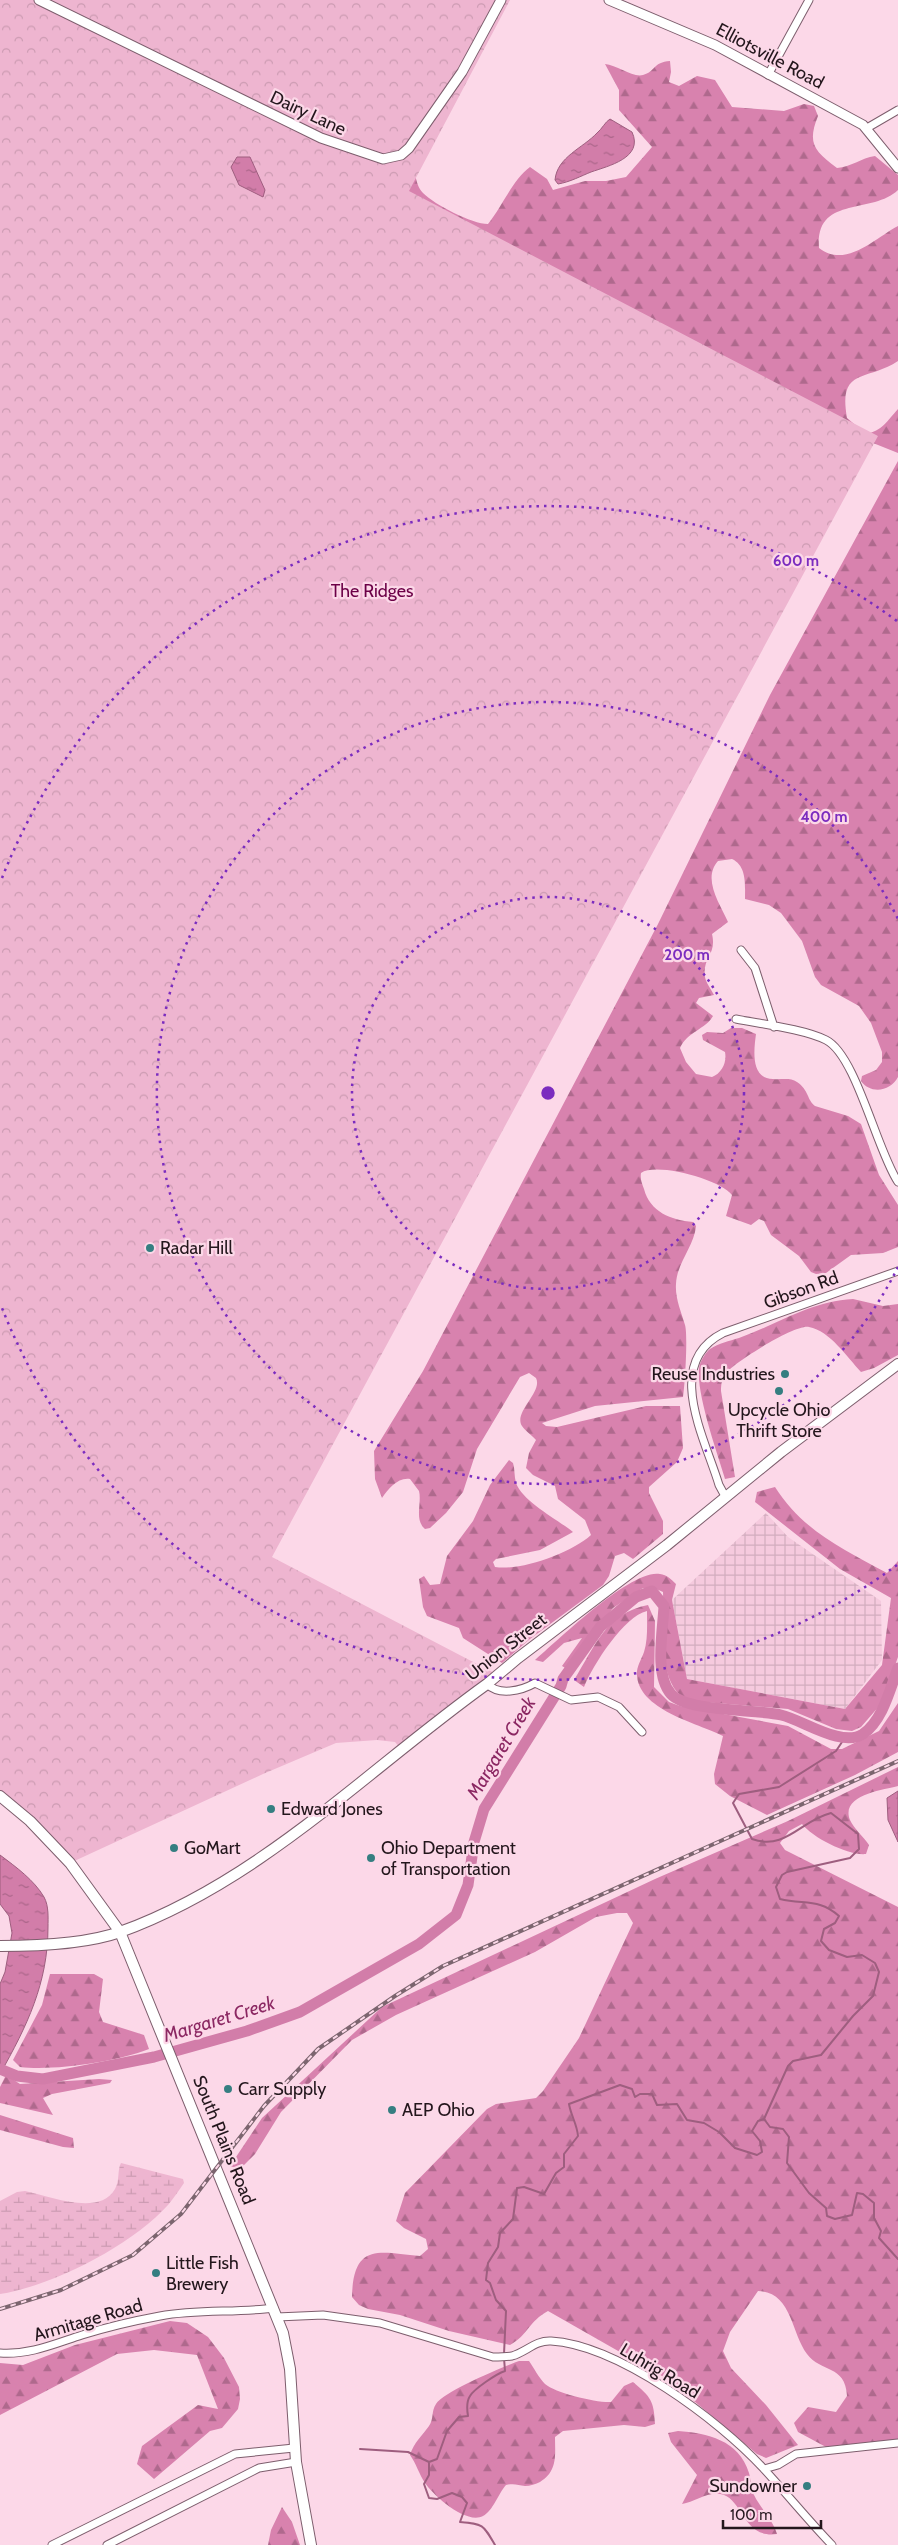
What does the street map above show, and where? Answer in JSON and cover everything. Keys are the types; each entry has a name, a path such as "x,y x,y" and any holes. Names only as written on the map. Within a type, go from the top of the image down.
{"main road":[{"name":"Union Street","path":"0,1946 34,1945 77,1940 120,1932 205,1895 253,1864 487,1684 525,1652 667,1545 725,1496 859,1392 898,1364"},
{"name":"South Plains Road","path":"0,1796 30,1821 70,1863 120,1932 161,2030 276,2312 290,2369 294,2448 310,2545"}],"street":[{"name":"Dairy Lane","path":"39,0 321,138 383,159 401,155 411,144 462,72 501,0"},
{"name":"Elliotsville Road","path":"608,0 716,45 768,75 823,102 867,128 898,168"},
{"path":"768,75 809,0"},
{"path":"867,128 898,110"},
{"path":"741,950 755,968 774,1027"},
{"path":"736,1019 815,1035 835,1047 861,1094 898,1182"},
{"name":"Gibson Rd","path":"725,1496 719,1485 691,1393 695,1359 701,1348 715,1337 898,1271"},
{"path":"487,1684 493,1690 502,1692 536,1683 571,1700 598,1697 620,1707 642,1732"},
{"name":"Armitage Road","path":"0,2353 27,2353 105,2328 160,2316 213,2310 276,2312"},
{"name":"Luhrig Road","path":"276,2312 323,2315 380,2323 472,2352 499,2357 512,2356 541,2342 550,2341 612,2358 648,2377 696,2410 740,2445 832,2545"},
{"path":"764,2469 778,2465 796,2454 898,2443"},
{"path":"52,2545 235,2454 294,2448"},
{"path":"107,2545 259,2468 296,2462"}],"shaded area":[{"path":"766,1513 788,1537 881,1601 882,1660 845,1709 687,1679 672,1600"}],"green space":[{"name":"The Ridges","path":"0,0 510,0 409,191 878,436 272,1557 498,1675 401,1749 395,1742 377,1740 336,1743 263,1774 70,1863 0,1796"},
{"path":"670,61 671,72 669,82 679,86 697,76 715,80 732,107 784,111 804,104 814,106 818,116 813,140 818,151 829,162 837,168 875,156 898,175 898,190 887,197 847,208 835,213 826,220 820,231 819,248 829,254 840,255 850,253 870,244 898,226 898,361 857,378 851,383 847,391 845,402 847,418 866,434 880,428 898,409 898,453 843,431 398,188 415,175 421,191 436,203 473,221 488,224 518,179 530,167 547,179 553,190 585,181 606,181 626,177 652,147 619,110 619,90 605,64 630,73 643,75 650,72 660,63"},
{"path":"898,461 898,1077 891,1086 881,1090 870,1088 861,1081 862,1076 876,1070 882,1062 882,1052 871,1023 859,1006 821,985 815,977 802,941 781,913 769,905 745,899 743,871 737,862 732,859 718,861 712,876 714,892 728,922 712,934 713,947 706,965 707,984 714,995 699,998 696,1003 713,1016 706,1024 687,1038 680,1048 686,1062 696,1074 712,1077 719,1073 723,1067 725,1052 703,1040 702,1035 707,1032 723,1033 731,1028 742,1028 756,1034 754,1055 760,1074 766,1078 794,1080 804,1088 815,1106 848,1116 861,1124 879,1175 898,1205 898,1247 883,1253 851,1255 826,1273 816,1274 811,1272 799,1256 771,1235 764,1221 759,1219 751,1225 726,1216 732,1195 726,1189 703,1179 674,1171 649,1170 641,1173 641,1181 647,1197 656,1209 669,1217 693,1222 696,1226 695,1234 679,1269 676,1284 677,1299 686,1330 683,1397 595,1406 542,1423 546,1426 557,1427 646,1406 680,1406 683,1448 677,1462 649,1487 649,1493 663,1521 663,1534 633,1559 624,1553 615,1556 609,1576 603,1585 530,1639 502,1663 463,1638 459,1628 427,1616 423,1607 419,1579 424,1576 430,1585 440,1584 447,1556 473,1521 490,1485 509,1460 513,1463 516,1483 526,1497 573,1532 540,1550 496,1559 493,1562 495,1567 519,1566 546,1559 571,1548 591,1535 585,1520 558,1499 555,1486 533,1475 526,1468 529,1453 536,1440 523,1428 520,1420 524,1408 536,1389 536,1378 529,1373 520,1377 477,1449 463,1492 446,1513 430,1528 425,1529 420,1521 419,1491 410,1479 397,1482 382,1498 375,1479 374,1451 423,1371 658,924 770,695"},
{"path":"853,1299 883,1306 898,1304 898,1355 874,1368 861,1372 831,1339 817,1329 809,1327 791,1331 779,1337 741,1361 726,1373 721,1391 735,1477 725,1479 707,1421 700,1388 700,1364 706,1354 717,1345 739,1338 795,1314 823,1304"},
{"path":"775,1487 798,1516 825,1538 887,1573 898,1561 898,1657 881,1704 861,1727 852,1731 836,1729 788,1709 692,1701 680,1695 672,1684 664,1654 663,1592 654,1588 643,1588 613,1608 567,1669 562,1666 582,1638 564,1643 543,1662 535,1660 614,1594 647,1575 660,1574 667,1576 676,1584 672,1600 687,1679 845,1709 882,1665 891,1598 840,1569 755,1502 757,1492"},
{"path":"648,1605 655,1621 654,1687 669,1702 680,1706 788,1726 831,1749 842,1749 879,1731 898,1703 898,1752 855,1775 767,1815 730,1796 715,1784 714,1774 723,1736 684,1720 656,1705 639,1684 637,1671 646,1642 647,1611 638,1615 619,1631 594,1667 584,1687 574,1680 596,1643 612,1623 634,1609"},
{"path":"898,1767 898,1786 865,1795 851,1805 849,1812 850,1820 869,1845 866,1854 850,1852 832,1845 814,1835 802,1824 789,1831 780,1843 785,1850 898,1907 898,2440 826,2447 798,2432 794,2423 808,2407 836,2412 847,2396 845,2386 837,2374 813,2360 807,2354 784,2306 778,2298 769,2293 758,2291 730,2332 723,2351 731,2368 766,2405 798,2445 766,2458 757,2454 669,2380 548,2311 510,2345 449,2331 400,2315 368,2309 359,2305 352,2297 357,2267 363,2259 371,2254 381,2253 420,2256 428,2249 426,2239 404,2228 396,2221 405,2193 487,2109 496,2104 536,2098 543,2091 579,2038 633,1923 627,1913 596,1917 535,1952 396,2015 352,2040 281,2112 255,2154 240,2169 230,2166 262,2118 382,2007 655,1879 788,1821"},
{"path":"50,1974 94,1974 103,1979 99,2012 103,2022 144,2035 149,2049 120,2058 85,2064 50,2068 20,2067 13,2060 42,2005"},
{"path":"6,2075 20,2084 99,2079 112,2080 110,2083 52,2094 43,2098 53,2115 0,2103 0,2087"},
{"path":"0,2115 73,2138 74,2148 63,2147 0,2130"},
{"path":"121,2163 183,2179 184,2183 168,2205 153,2220 113,2249 67,2273 21,2290 0,2294 0,2201 17,2192 25,2191 73,2202 98,2202 108,2197 115,2189"},
{"path":"170,2321 187,2323 208,2337 224,2358 239,2387 240,2399 238,2409 222,2428 210,2431 154,2479 137,2464 142,2446 198,2405 218,2409 197,2355 154,2350 117,2354 0,2415 0,2363 23,2365 75,2345"},
{"path":"519,2361 529,2361 543,2382 550,2387 587,2399 611,2402 624,2386 633,2382 648,2396 654,2410 655,2424 645,2427 624,2425 563,2431 555,2437 553,2468 546,2478 529,2486 506,2485 493,2506 483,2516 476,2518 459,2513 442,2501 429,2488 410,2455 416,2443 431,2423 434,2407 441,2399 474,2380"},
{"path":"678,2431 711,2436 721,2440 738,2453 749,2473 754,2495 773,2524 777,2534 765,2534 757,2530 750,2524 734,2502 720,2494 710,2494 682,2504 697,2475 671,2442 668,2433"},
{"path":"282,2507 292,2522 300,2545 268,2545 271,2530"}],"water":[{"path":"610,119 632,132 634,141 633,148 629,154 615,164 558,184 555,180 560,165"},
{"path":"237,157 250,157 265,190 263,197 239,185 231,167"},
{"path":"898,1791 898,1842 888,1820 887,1798"},
{"path":"0,1855 24,1874 40,1891 47,1904 48,1920 47,1947 40,1985 19,2039 0,2074 0,1984 5,1972 12,1933 9,1916 0,1904"}],"waterway":[{"name":"Margaret Creek","path":"0,2069 17,2076 43,2079 154,2057 247,2031 300,2012 419,1944 456,1915 468,1885 474,1842 484,1809 561,1686 563,1679 600,1627 636,1597 652,1591 664,1606 661,1652 663,1676 671,1694 679,1700 691,1704 781,1715 822,1732 844,1738 854,1737 863,1734 876,1721 885,1704 898,1668"},
{"path":"844,1739 836,1751 779,1787 739,1794 733,1803 752,1839 764,1842 784,1838 820,1817 831,1813 858,1834 859,1849 850,1858 787,1872 782,1875 776,1887 780,1899 818,1904 832,1910 839,1916 835,1923 824,1929 821,1941 829,1950 847,1957 862,1955 875,1963 879,1972 873,1996 853,2016 821,2055 793,2061 788,2066 764,2119 770,2127 783,2129 789,2137 787,2163 809,2193 826,2208 827,2216 835,2219 852,2215 857,2193 863,2194 874,2203 874,2218 881,2231 879,2238 898,2259"},
{"path":"504,2354 506,2311 496,2300 490,2283 486,2280 488,2263 498,2247 500,2233 513,2219 517,2188 524,2187 544,2194 556,2173 564,2167 564,2154 578,2136 569,2104 620,2085 632,2089 635,2097 640,2094 652,2094 657,2105 677,2104 687,2120 704,2123 719,2132 735,2148 757,2155 762,2152 760,2141 752,2131 758,2121 764,2119"},
{"path":"495,2545 482,2526 460,2522 467,2503 462,2497 452,2493 437,2499 429,2498 424,2484 429,2475 429,2462 437,2459 447,2431 459,2417 468,2416 467,2403 472,2393 496,2375 505,2371 504,2358"},
{"path":"360,2449 408,2452 429,2462"}],"railway":[{"path":"0,2309 61,2290 133,2255 181,2214 264,2106 318,2049 395,1996 443,1966 898,1761"}],"place":[{"name":"Radar Hill","path":"150,1248"},
{"name":"Reuse Industries","path":"785,1374"},
{"name":"Upcycle Ohio Thrift Store","path":"779,1391"},
{"name":"Edward Jones","path":"271,1809"},
{"name":"GoMart","path":"174,1848"},
{"name":"Ohio Department of Transportation","path":"371,1858"},
{"name":"Carr Supply","path":"228,2089"},
{"name":"AEP Ohio","path":"392,2110"},
{"name":"Little Fish Brewery","path":"156,2273"},
{"name":"Sundowner","path":"807,2486"}]}
